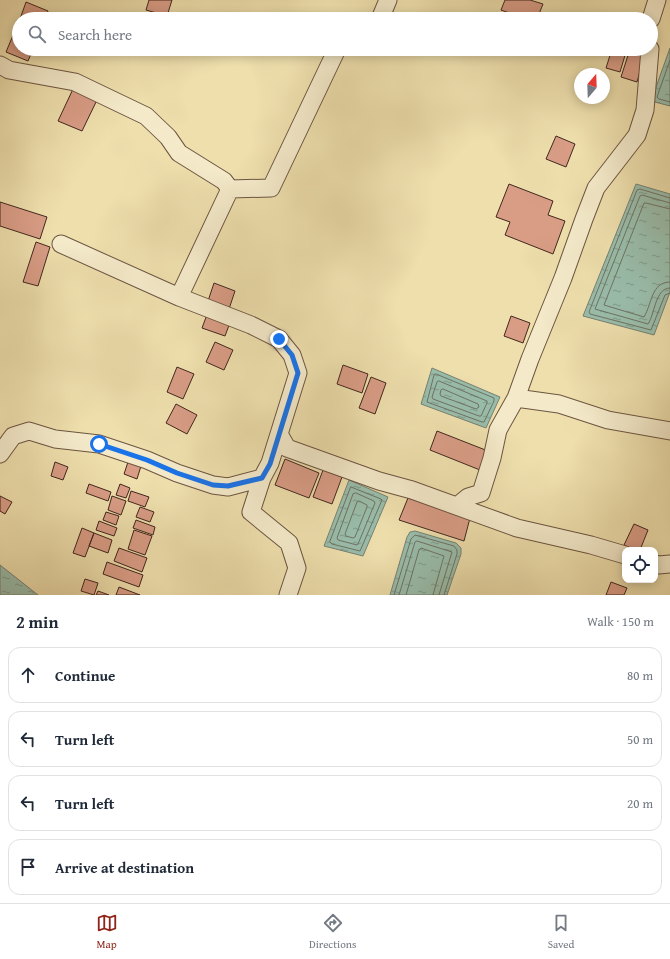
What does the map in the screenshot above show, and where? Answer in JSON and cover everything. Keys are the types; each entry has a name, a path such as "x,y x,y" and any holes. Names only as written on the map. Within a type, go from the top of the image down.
{"street":[{"path":"383,12 388,0"},
{"path":"653,12 657,0"},
{"path":"230,189 271,188 335,56"},
{"path":"457,506 468,496 481,493 492,458 498,430 516,398 530,359 564,278 596,188 637,135 645,110 649,56"},
{"path":"0,65 9,70 75,82 146,116 168,137 179,153 224,181 230,189"},
{"path":"178,297 230,189"},
{"path":"61,244 178,297 251,325 279,339 292,355 298,373 270,464 262,478 251,512 289,544 297,568 288,595"},
{"path":"516,398 559,404 608,420 670,431"},
{"path":"0,454 13,436 29,431 56,439 99,444 213,485 228,486 262,478"},
{"path":"279,434 287,448 379,481 412,490 517,528 591,545 622,554"},
{"path":"658,566 670,564"}],"water":[{"path":"670,48 670,106 651,101"},
{"path":"636,184 670,194 670,292 654,335 583,316"},
{"path":"432,368 500,397 486,428 421,404"},
{"path":"349,480 388,497 363,556 324,546"},
{"path":"415,531 456,543 461,548 461,554 447,595 390,595 407,537 410,532"},
{"path":"0,565 38,595 0,595"}],"building":[{"path":"149,0 172,0 168,12 153,12 146,10"},
{"path":"505,0 530,0 543,4 540,12 507,12 501,10"},
{"path":"26,2 48,11 48,12 22,12"},
{"path":"12,38 12,54 6,52"},
{"path":"16,56 30,56 28,61"},
{"path":"610,56 625,56 620,72 606,68"},
{"path":"628,56 644,56 637,82 621,77"},
{"path":"73,89 97,100 82,131 58,121"},
{"path":"556,136 575,144 566,167 546,159"},
{"path":"509,184 553,201 548,215 565,221 553,254 505,235 510,222 496,217"},
{"path":"0,202 47,217 40,239 0,226"},
{"path":"36,242 50,247 38,286 23,282"},
{"path":"214,283 235,291 228,312 207,304"},
{"path":"208,312 231,320 225,336 202,328"},
{"path":"511,316 530,323 523,343 504,336"},
{"path":"215,342 233,350 224,370 206,362"},
{"path":"343,365 368,374 362,393 337,384"},
{"path":"177,367 194,374 183,399 167,392"},
{"path":"371,377 386,383 375,414 359,408"},
{"path":"176,404 197,415 187,434 166,423"},
{"path":"437,431 488,451 480,470 430,450"},
{"path":"285,459 319,473 309,498 275,485"},
{"path":"55,462 68,467 63,480 51,476"},
{"path":"128,462 141,466 137,479 124,474"},
{"path":"323,470 342,477 332,504 313,497"},
{"path":"89,484 111,492 108,501 86,493"},
{"path":"120,484 130,488 126,498 116,495"},
{"path":"131,491 149,497 145,507 128,501"},
{"path":"0,496 12,502 5,514 0,511"},
{"path":"112,496 126,501 121,515 108,510"},
{"path":"408,498 470,518 464,541 399,520"},
{"path":"140,507 154,512 150,522 136,517"},
{"path":"106,512 119,516 116,525 103,520"},
{"path":"136,520 155,527 153,535 133,528"},
{"path":"99,521 117,528 114,536 96,530"},
{"path":"634,524 648,530 641,547 628,547 624,545"},
{"path":"82,528 94,533 85,557 73,553"},
{"path":"134,530 152,536 145,555 128,549"},
{"path":"94,533 112,540 108,553 89,546"},
{"path":"119,548 147,558 142,572 114,561"},
{"path":"107,562 143,575 139,587 103,574"},
{"path":"85,579 98,583 94,595 81,591"},
{"path":"611,582 627,588 624,595 606,595"},
{"path":"119,587 140,595 116,595"},
{"path":"98,591 109,595 96,595"}],"route":[{"path":"99,444 213,485 228,486 262,478 270,464 298,373 292,355 279,339"}]}
